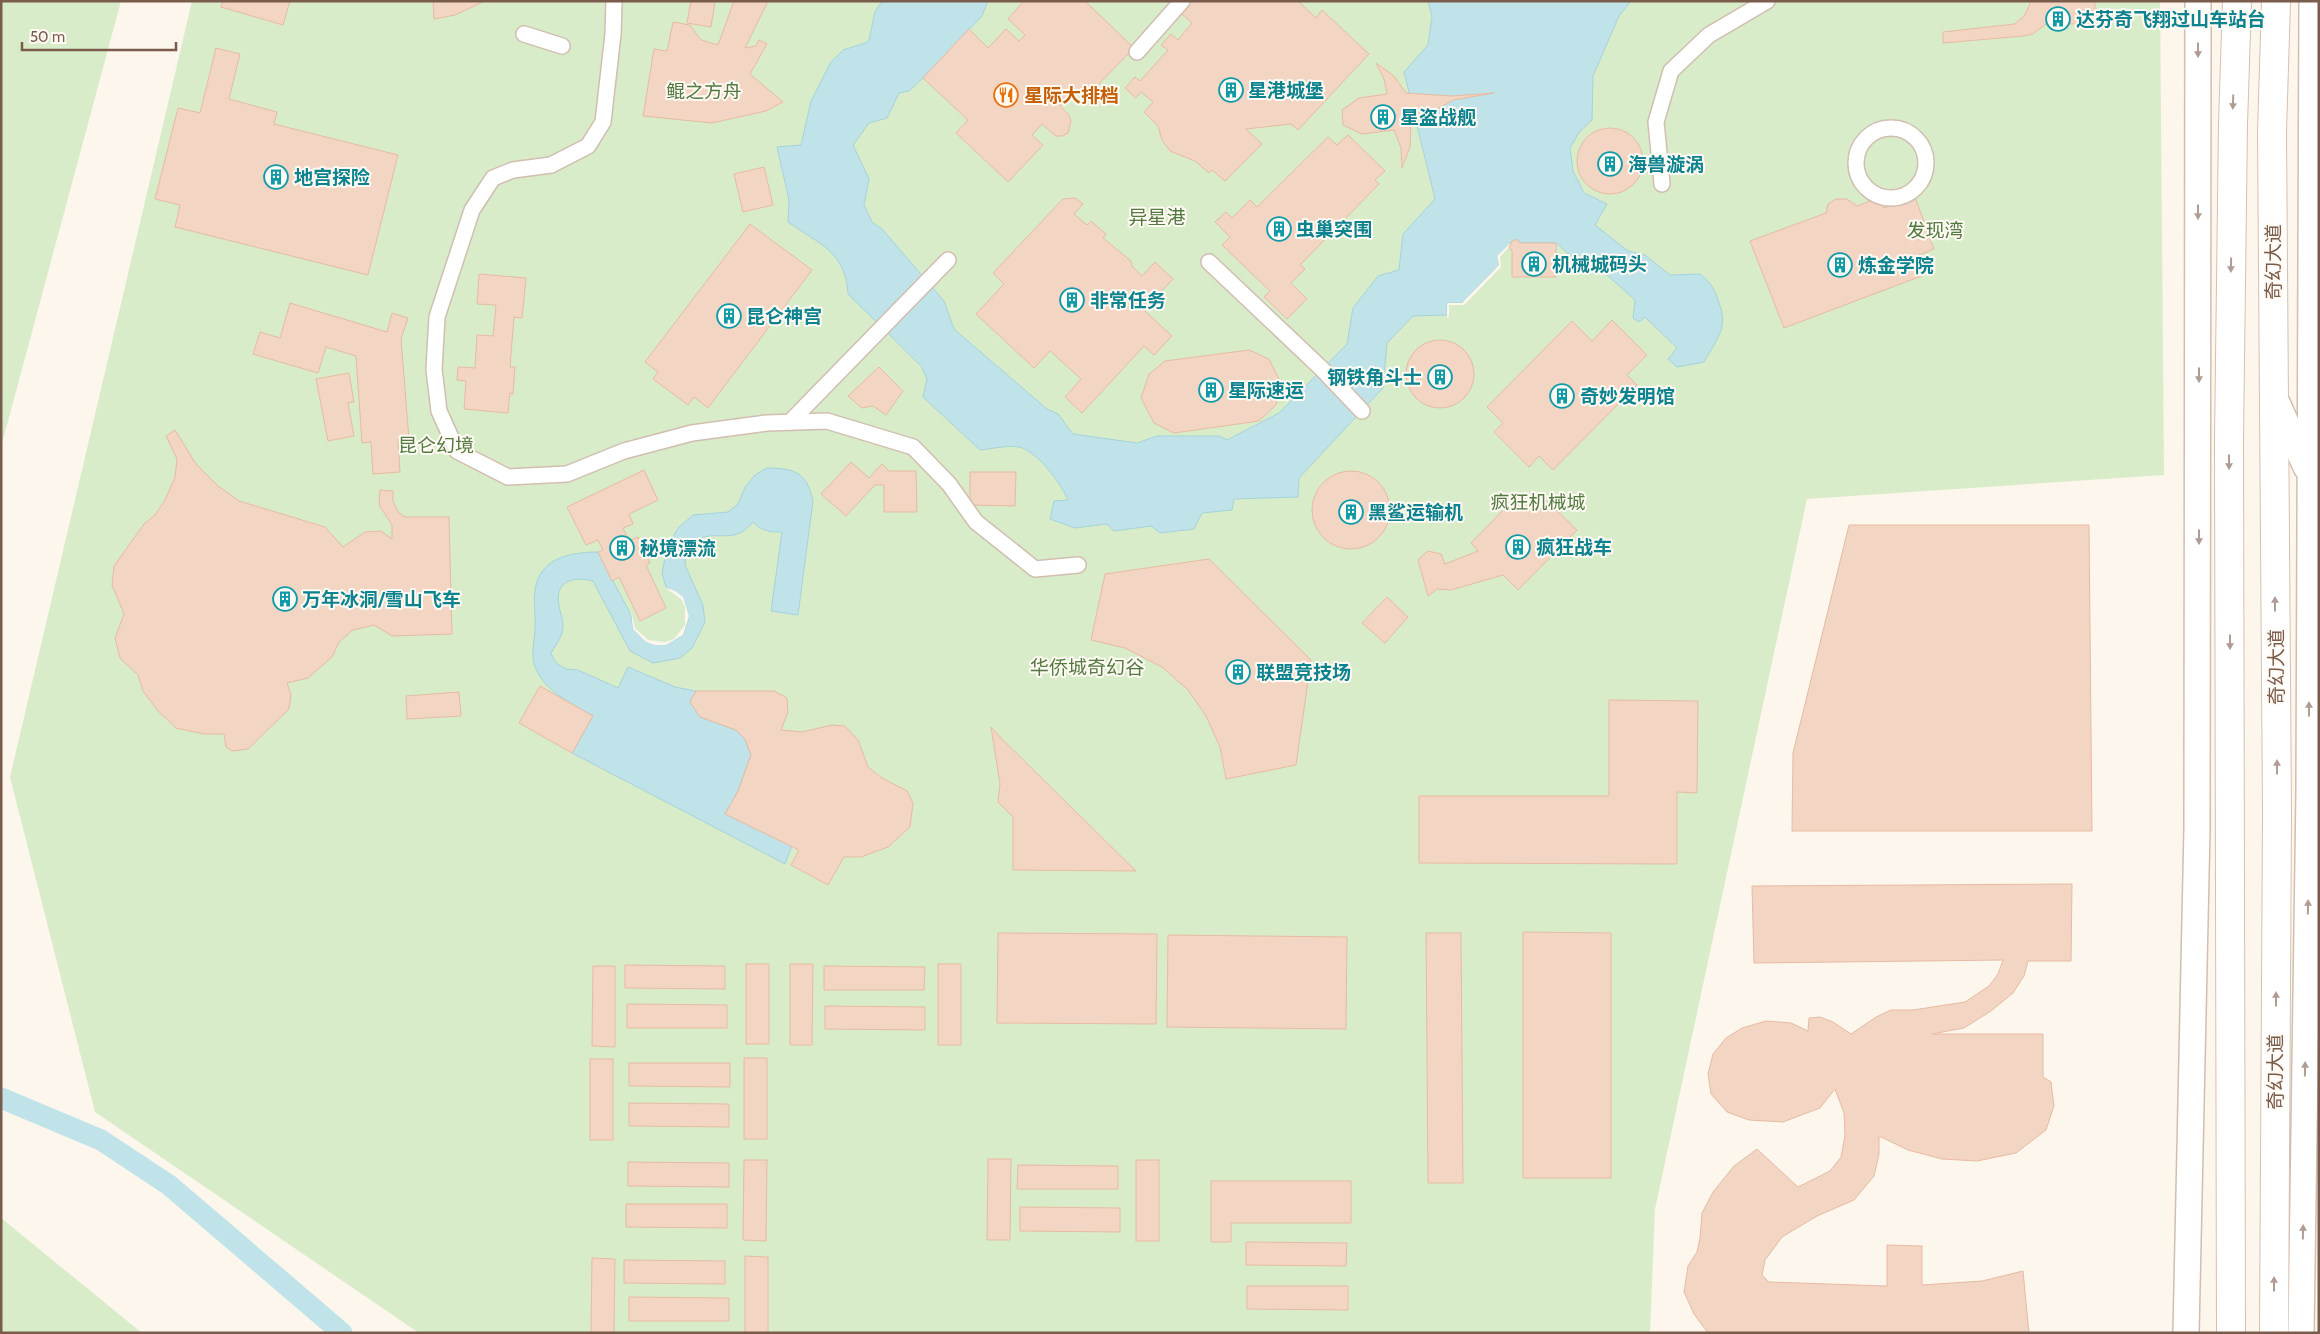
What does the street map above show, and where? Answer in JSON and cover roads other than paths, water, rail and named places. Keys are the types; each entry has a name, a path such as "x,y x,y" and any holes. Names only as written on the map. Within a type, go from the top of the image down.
{"main road":[{"path":"2232,1333 2230,402 2233,124 2237,1"},
{"name":"奇幻大道","path":"2274,1333 2276,831 2272,132 2276,1"}],"street":[{"path":"614,1 613,34 603,122 588,146 551,165 513,170 493,178 472,210 437,317 434,369 439,411 457,451 508,478 567,474 624,452 692,433 790,422 827,421 913,447 949,484 976,522 1034,568 1078,565"},
{"path":"1137,52 1182,1"},
{"path":"1662,184 1656,122 1671,70 1710,35 1767,1"},
{"path":"2186,1333 2198,750 2198,1"},
{"path":"2301,1333 2309,751 2312,1"},
{"path":"524,34 562,46"},
{"path":"1896,128 1907,131 1916,138 1923,148 1926,170 1914,190 1898,197 1881,196 1870,191 1858,174 1856,163 1857,152 1863,142 1872,134 1883,129 1896,128"},
{"path":"790,422 948,260"},
{"path":"1209,262 1322,369 1362,411"},
{"path":"2274,394 2310,476"},
{"path":"2199,474 2230,402"},
{"path":"2198,750 2231,823"},
{"path":"2276,831 2309,751"}],"water":[{"path":"882,1 988,1 982,16 923,78 909,91 899,93 887,118 869,123 853,145 869,179 864,205 872,222 882,229 944,301 954,329 1047,409 1058,414 1073,434 1137,443 1157,436 1219,436 1227,440 1279,413 1347,344 1353,308 1378,276 1399,270 1403,234 1435,199 1404,72 1428,45 1432,16 1428,1 1631,1 1619,16 1593,76 1592,120 1580,131 1570,148 1573,171 1584,193 1607,204 1595,225 1628,251 1645,255 1670,275 1700,274 1707,280 1714,290 1722,312 1723,320 1720,334 1704,362 1677,367 1668,359 1677,348 1645,317 1639,322 1633,318 1635,300 1598,267 1590,273 1556,243 1520,243 1518,240 1513,240 1497,256 1499,265 1462,303 1447,303 1447,315 1413,316 1387,343 1383,388 1299,478 1298,497 1234,499 1232,510 1202,513 1194,529 1160,533 1151,526 1114,531 1107,524 1075,528 1050,519 1054,501 1068,500 1060,485 1041,461 1019,447 980,450 923,397 927,379 922,367 848,294 842,268 829,250 788,222 789,200 777,147 801,145 811,101 831,62 843,50 869,40 875,12"},
{"path":"767,468 785,469 798,474 807,484 813,501 798,615 771,611 782,532 767,531 753,522 740,533 698,539 686,550 685,565 703,605 705,622 692,648 680,658 653,663 630,651 593,581 579,579 567,582 559,591 558,598 563,628 551,653 556,663 566,669 578,670 618,688 628,667 675,687 696,691 690,702 700,717 736,730 745,739 751,755 738,791 725,814 792,846 785,864 572,753 593,716 554,692 542,679 533,660 534,596 537,581 542,571 549,564 557,559 577,553 598,552 631,615 633,629 646,642 666,645 683,635 689,616 682,597 666,587 662,574 667,546 679,527 693,515 728,512 738,504 745,487 755,475"}],"waterway":[{"path":"1,1098 101,1140 169,1185 342,1333"}],"place":[{"name":"达芬奇飞翔过山车站台","path":"2058,19"},
{"name":"星港城堡","path":"1231,90"},
{"name":"星际大排档","path":"1006,95"},
{"name":"星盗战舰","path":"1383,117"},
{"name":"海兽漩涡","path":"1610,164"},
{"name":"地宫探险","path":"276,177"},
{"name":"虫巢突围","path":"1279,229"},
{"name":"机械城码头","path":"1534,264"},
{"name":"炼金学院","path":"1840,265"},
{"name":"非常任务","path":"1072,300"},
{"name":"昆仑神宫","path":"729,316"},
{"name":"钢铁角斗士","path":"1440,377"},
{"name":"星际速运","path":"1211,390"},
{"name":"奇妙发明馆","path":"1562,396"},
{"name":"黑鲨运输机","path":"1351,512"},
{"name":"疯狂战车","path":"1518,547"},
{"name":"秘境漂流","path":"622,548"},
{"name":"万年冰洞/雪山飞车","path":"285,599"},
{"name":"联盟竞技场","path":"1238,672"}],"park label":[{"name":"鲲之方舟","path":"704,91"},
{"name":"异星港","path":"1157,217"},
{"name":"发现湾","path":"1935,230"},
{"name":"昆仑幻境","path":"436,445"},
{"name":"疯狂机械城","path":"1538,502"},
{"name":"华侨城奇幻谷","path":"1087,667"}]}
